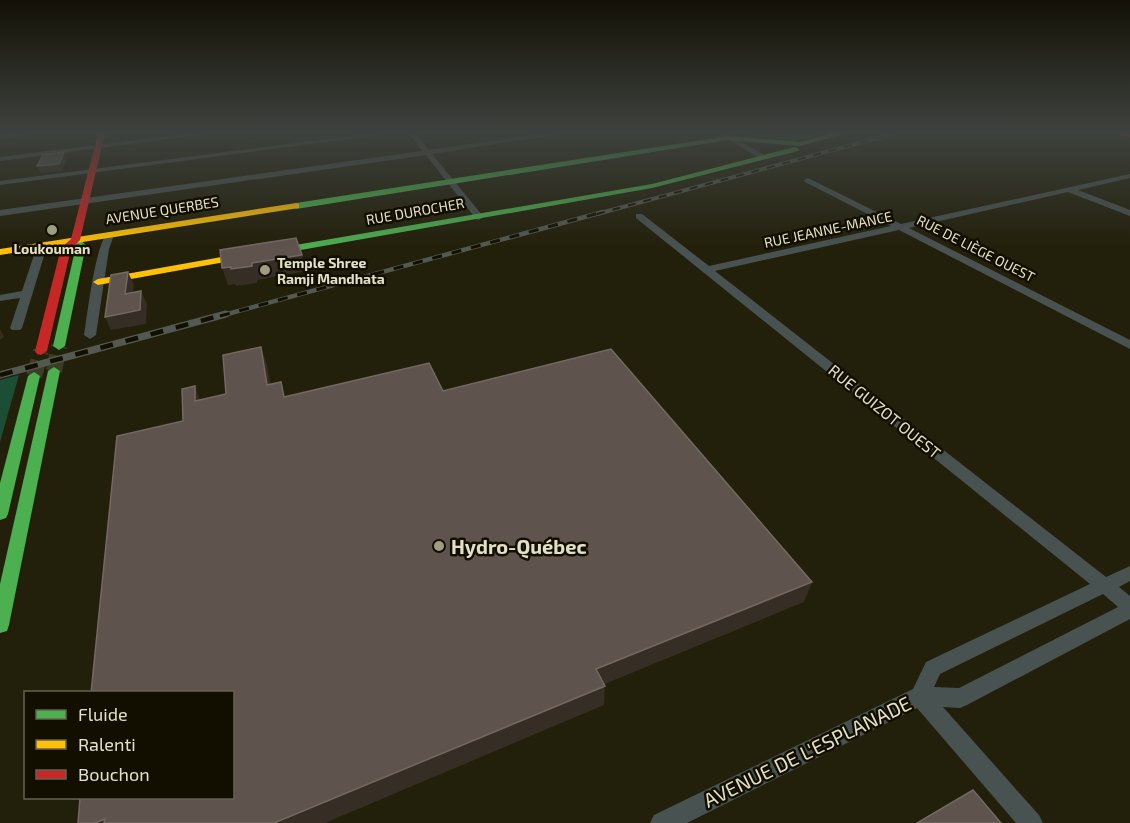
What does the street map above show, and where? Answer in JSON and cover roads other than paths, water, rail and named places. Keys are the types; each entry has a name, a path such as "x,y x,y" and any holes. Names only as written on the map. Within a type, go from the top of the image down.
{"street":[{"path":"0,183 90,171"},
{"path":"40,351 66,248 75,240 93,171"},
{"path":"0,213 296,171"},
{"path":"443,171 479,217"},
{"name":"AVENUE QUERBES","path":"0,252 513,171"},
{"name":"RUE DUROCHER","path":"98,282 652,186 708,171"},
{"name":"RUE JEANNE-MANCE","path":"707,270 1130,176"},
{"name":"RUE DE LIÈGE OUEST","path":"808,180 1130,345"},
{"path":"1069,190 1130,213"},
{"name":"RUE GUIZOT OUEST","path":"639,216 1130,608"},
{"path":"90,335 98,282 109,235"},
{"path":"59,346 81,245 75,240"},
{"path":"16,328 42,246"},
{"path":"0,298 28,293"},
{"path":"0,625 54,371"},
{"path":"0,514 34,376"},
{"name":"AVENUE DE L'ESPLANADE","path":"920,696 933,668 1130,573"},
{"name":"AVENUE DE L'ESPLANADE","path":"662,823 920,696 960,698 1130,608"},
{"path":"920,696 1031,823"}],"tunnel":[{"path":"54,371 59,346"},
{"path":"34,376 41,351"}],"railway":[{"path":"597,214 754,171"},
{"path":"220,316 603,212"},
{"path":"0,375 226,314"}],"place":[{"name":"Loukouman","path":"52,230"},
{"name":"Temple Shree Ramji Mandhata","path":"265,270"},
{"name":"Hydro-Québec","path":"439,546"}]}
